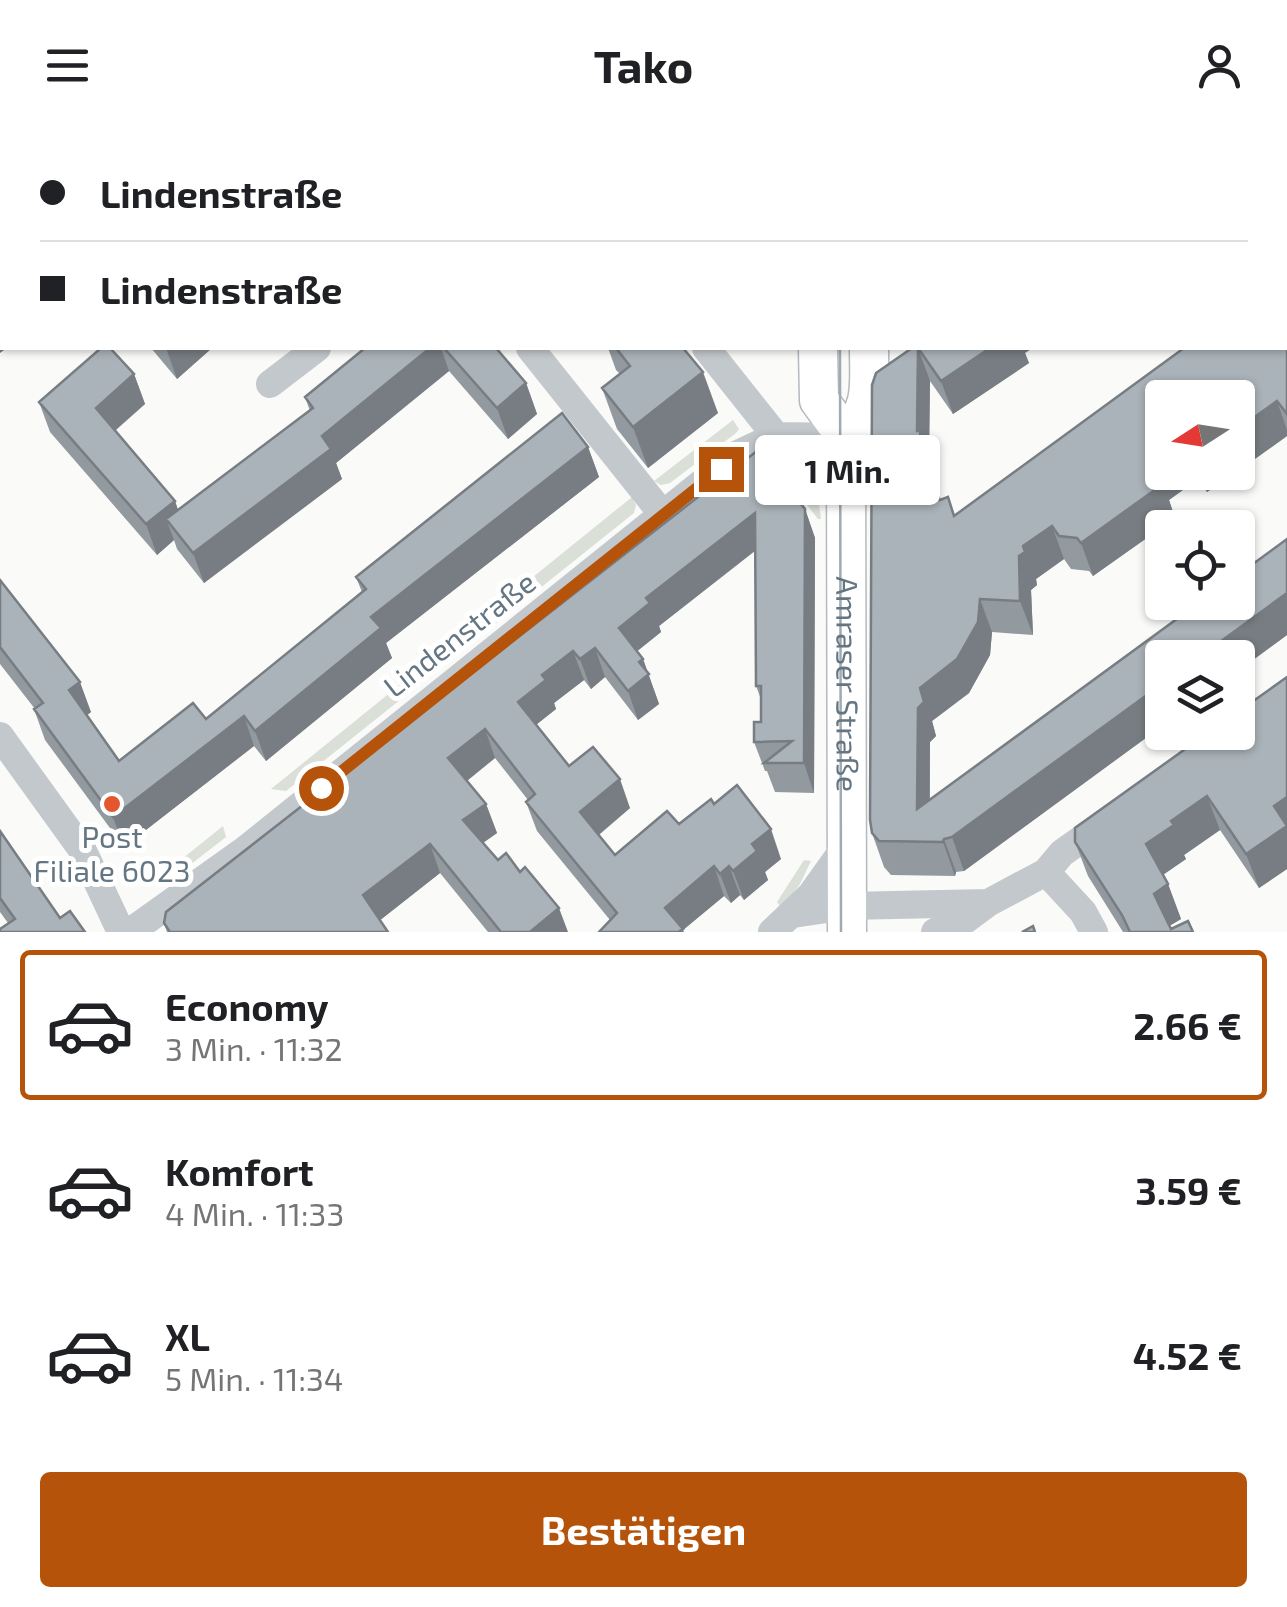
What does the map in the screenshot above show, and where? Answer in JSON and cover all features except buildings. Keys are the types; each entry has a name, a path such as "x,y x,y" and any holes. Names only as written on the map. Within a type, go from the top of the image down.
{"street":[{"path":"270,384 313,350"},
{"path":"532,350 664,516"},
{"path":"708,350 776,436"},
{"path":"818,350 819,400 846,437 866,413 883,358"},
{"name":"Lindenstraße","path":"130,932 246,850 738,454 776,436 846,437"},
{"name":"Amraser Straße","path":"846,437 847,919"},
{"path":"0,736 82,851 121,932"},
{"path":"935,932 961,923 988,903 1046,872 1062,853 1123,809"},
{"path":"782,923 811,895 846,846"},
{"path":"1046,872 1083,912 1094,932"},
{"path":"782,923 988,903"}],"shaded area":[{"path":"733,420 739,429 736,433 670,483 661,485 654,481"},
{"path":"807,464 816,482 821,519 804,499 799,486"},
{"path":"632,497 634,513 286,791 271,789"},
{"path":"223,826 226,837 177,875 167,871"},
{"path":"804,860 811,861 782,909 777,902"}],"tram line":[{"path":"840,350 841,932"}],"place":[{"name":"Post Filiale 6023","path":"112,804"}],"route":[{"path":"321,788 721,469"}]}
